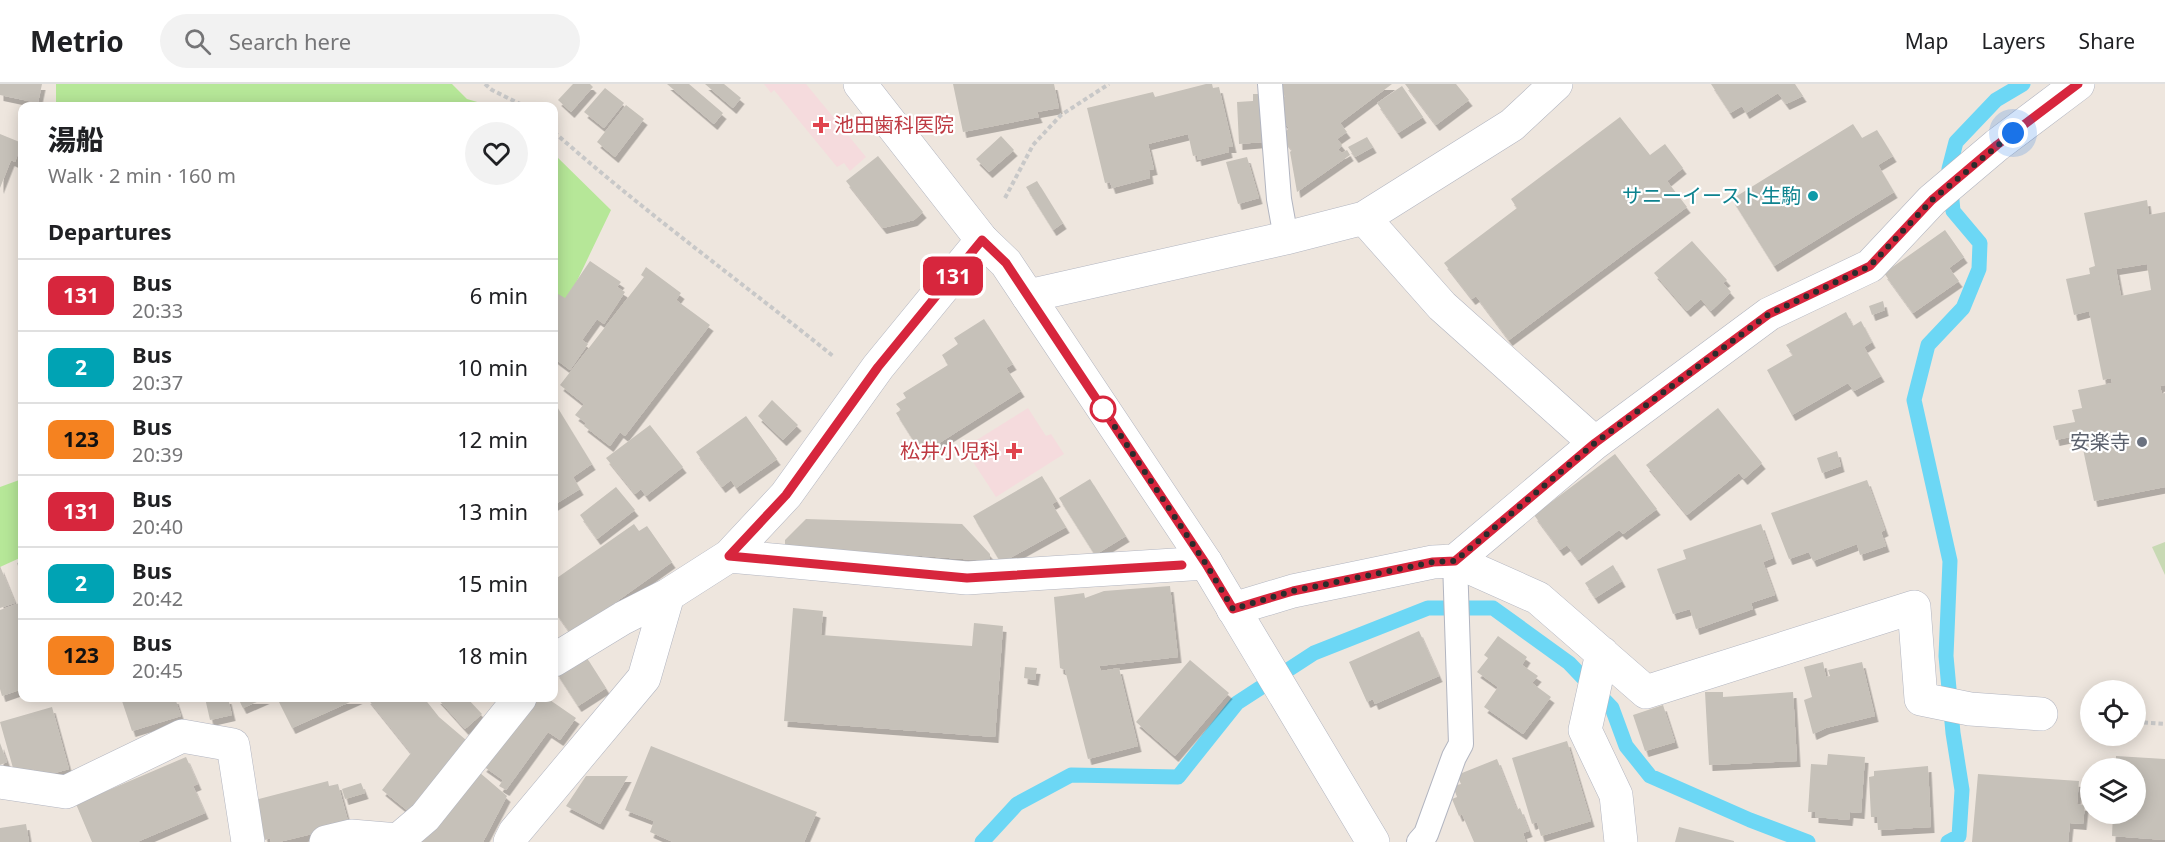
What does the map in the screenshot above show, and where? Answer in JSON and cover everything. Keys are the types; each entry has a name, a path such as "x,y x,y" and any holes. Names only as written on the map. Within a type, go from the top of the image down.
{"street":[{"path":"860,84 982,240 1006,263 1206,564 1373,842"},
{"path":"1028,296 1286,238 1364,218 1512,125 1556,84"},
{"path":"1455,561 1595,443 1769,314 1870,266 1932,200 1997,145 2078,84"},
{"path":"1364,218 1442,306 1595,443"},
{"path":"558,658 623,618 668,595 729,556 786,495 866,383 982,240"},
{"path":"729,556 967,578 1206,564"},
{"path":"1233,609 1305,588 1433,562 1455,561 1538,598 1646,692 1914,607 1921,699 1970,709 2042,714"},
{"path":"510,842 515,832 644,678 668,595"},
{"path":"1602,652 1585,730 1616,795 1621,842"},
{"path":"326,842 351,836 398,840 425,817 517,702"},
{"path":"0,782 66,792 182,736 233,745 248,842"}],"lane":[{"path":"1270,84 1279,199 1286,238"},
{"path":"1419,842 1426,834 1454,757 1461,744 1455,561"}],"path":[{"path":"485,84 516,102"},
{"path":"982,240 1033,145 1061,115 1109,84"},
{"path":"558,136 612,183 752,290 866,383"},
{"path":"2146,723 2165,724"}],"shaded area":[{"name":"池田歯科医院","path":"764,84 806,84 866,157 850,171 844,163 837,167 774,90 771,93"},
{"name":"松井小児科","path":"1028,408 1046,436 1051,434 1064,454 996,497 964,448"}],"green space":[{"path":"56,84 452,84 467,99 477,102 56,102"},
{"path":"558,158 611,210 558,321"},
{"path":"18,480 18,559 0,567 0,487"},
{"path":"2165,542 2165,575 2152,547"}],"building":[{"path":"0,84 42,84 38,102 0,95"},
{"path":"573,84 590,84 593,87 571,112 558,100"},
{"path":"667,84 689,84 723,113 714,124"},
{"path":"705,84 724,84 741,98 733,108"},
{"path":"953,84 1054,84 1059,108 1037,112 1039,117 963,132"},
{"path":"1212,84 1213,88 1219,87 1233,147 1228,147 1229,152 1198,160 1197,155 1193,156 1188,134 1148,144 1154,169 1149,170 1150,178 1112,188 1110,182 1105,183 1087,108 1153,92 1155,97"},
{"path":"1278,84 1392,84 1340,123 1347,132 1337,139 1342,145 1338,150 1342,153 1347,150 1350,155 1297,192 1290,152 1292,150 1281,136 1289,128 1279,117 1285,113 1277,101 1285,96"},
{"path":"1405,84 1456,84 1469,100 1436,125"},
{"path":"1711,84 1795,84 1803,96 1786,104 1778,93 1746,113 1742,106 1730,113"},
{"path":"1402,86 1423,117 1398,133 1377,103"},
{"path":"605,88 624,103 604,128 584,112"},
{"path":"1253,94 1261,94 1263,142 1239,144 1237,102 1253,101"},
{"path":"626,105 644,119 615,157 597,142"},
{"path":"1620,117 1650,155 1665,144 1683,168 1667,181 1687,207 1509,340 1476,296 1472,299 1444,263 1517,208 1511,199"},
{"name":"サニーイースト生駒","path":"1853,124 1862,138 1877,130 1893,156 1878,165 1894,192 1774,266 1732,199"},
{"path":"0,134 18,141 18,154 15,162 11,160 0,188"},
{"path":"1001,136 1014,150 989,172 976,159"},
{"path":"1367,137 1373,147 1355,157 1348,147"},
{"path":"878,156 923,212 914,220 883,228 846,181"},
{"path":"1247,157 1259,198 1238,204 1226,162"},
{"path":"1037,181 1063,223 1053,230 1026,187"},
{"path":"2147,200 2149,215 2165,212 2165,385 2160,386 2162,394 2165,393 2165,487 2094,501 2080,435 2056,440 2053,426 2075,422 2072,410 2082,408 2078,390 2112,383 2111,378 2103,380 2089,311 2074,315 2066,279 2090,274 2089,268 2095,266 2084,213","holes":["2147,264 2151,290 2121,296 2116,269"]},
{"path":"1945,230 1964,257 1949,268 1959,281 1913,313 1884,273"},
{"path":"1692,241 1727,280 1723,283 1731,292 1711,311 1701,299 1687,311 1654,273"},
{"path":"590,261 621,282 617,287 625,292 604,324 597,319 582,340 588,344 570,370 558,361 558,294 565,298"},
{"path":"646,267 681,293 676,300 710,325 625,436 620,432 610,446 584,426 586,423 575,415 584,404 560,385 644,277 641,275"},
{"path":"1883,301 1885,310 1872,315 1869,306"},
{"path":"1846,312 1853,326 1861,321 1872,342 1864,347 1881,376 1854,391 1848,383 1792,415 1767,370 1793,355 1786,345"},
{"path":"984,319 1013,364 1006,368 1021,391 922,454 896,413 901,410 896,404 906,398 903,393 948,365 942,355 958,344 954,338"},
{"path":"772,400 798,425 783,440 758,416"},
{"path":"1718,408 1762,463 1744,479 1739,473 1687,515 1646,465"},
{"path":"558,409 592,464 573,477 580,489 558,503"},
{"path":"746,416 777,459 736,488 731,480 722,487 696,452"},
{"path":"650,425 683,467 646,496 641,489 635,494 606,458"},
{"path":"1837,451 1841,466 1822,473 1817,458"},
{"path":"1615,454 1657,509 1623,534 1619,530 1578,560 1567,545 1560,550 1534,515"},
{"path":"1042,476 1057,501 1052,504 1066,527 1001,563 973,516"},
{"path":"1090,479 1126,536 1095,555 1059,498"},
{"path":"1867,480 1885,530 1881,532 1886,546 1860,555 1857,544 1813,561 1809,552 1789,559 1771,513"},
{"path":"616,487 635,510 597,539 580,515"},
{"path":"806,519 962,524 990,554 990,561 785,546 785,540"},
{"path":"634,524 639,531 647,526 672,562 571,634 558,616 558,577"},
{"path":"1761,524 1773,558 1763,562 1775,595 1751,603 1753,609 1696,629 1690,609 1673,614 1657,569 1686,559 1683,550"},
{"path":"1613,565 1622,581 1595,598 1585,583"},
{"path":"0,566 15,603 0,608"},
{"path":"1170,586 1178,657 1099,666 1101,671 1119,668 1138,746 1088,759 1065,670 1060,668 1054,597 1084,593 1085,598 1104,591"},
{"path":"18,603 18,690 2,696 0,689 0,610"},
{"path":"793,608 823,611 821,635 972,646 974,623 1003,626 995,737 784,721"},
{"path":"1419,631 1439,676 1375,704 1373,699 1367,702 1349,662"},
{"path":"1498,636 1527,657 1522,665 1538,676 1532,683 1551,697 1523,734 1484,707 1498,687 1477,672 1488,658 1484,655"},
{"path":"585,655 606,688 578,706 558,675 558,671"},
{"path":"1190,660 1229,693 1175,756 1136,722"},
{"path":"1823,662 1826,677 1830,676 1828,670 1862,662 1875,716 1826,728 1813,734 1804,700 1812,697 1804,667"},
{"path":"1025,667 1037,668 1035,680 1024,678"},
{"path":"1705,692 1723,692 1723,697 1793,692 1797,761 1709,765"},
{"path":"122,702 176,702 181,716 132,731"},
{"path":"206,702 229,702 232,715 210,720"},
{"path":"240,702 257,702 243,708"},
{"path":"279,702 350,702 292,728"},
{"path":"370,702 427,702 439,717 466,740 408,811 382,790 411,753"},
{"path":"441,702 471,702 482,714 465,729"},
{"path":"529,702 553,702 576,718 560,740 548,732 506,790 499,786 503,780 483,766"},
{"path":"1663,705 1675,742 1645,751 1633,715"},
{"path":"52,707 69,769 37,778 35,769 15,775 0,722"},
{"path":"1567,741 1591,821 1541,836 1537,822 1532,824 1512,758"},
{"path":"0,743 7,762 0,765"},
{"path":"651,746 817,812 804,842 673,842 650,832 654,821 625,810"},
{"path":"1828,754 1865,757 1861,813 1850,812 1849,820 1815,817 1815,812 1808,812 1811,764 1827,765"},
{"path":"2116,756 2165,759 2165,840 2112,836 2113,824 2146,824 2146,758 2116,758"},
{"path":"186,757 198,784 193,786 205,813 137,842 92,842 76,804"},
{"path":"1497,759 1517,810 1520,808 1529,831 1523,833 1526,842 1474,842 1462,814 1459,816 1452,799 1457,797 1453,786 1461,784 1457,775"},
{"path":"1928,766 1931,827 1878,830 1877,817 1871,817 1869,777 1874,776 1874,771"},
{"path":"479,772 507,796 483,842 418,842"},
{"path":"1978,774 2079,781 2077,804 2080,804 2080,824 2070,823 2068,842 1972,842"},
{"path":"586,776 628,776 600,824 566,806"},
{"path":"328,781 329,786 338,784 348,821 345,826 279,842 271,842 270,838 265,840 255,800"},
{"path":"361,783 365,793 345,799 342,789"},
{"path":"26,824 29,842 0,842 0,828"},
{"path":"1679,827 1734,841 1734,842 1675,842"}],"waterway":[{"path":"1948,842 1959,836 1962,790 1953,733 1946,656 1950,561 1914,400 1928,345 1963,308 1979,269 1980,243 1953,211 1949,169 1956,142 1996,100 2023,84"},
{"path":"982,842 1017,804 1071,775 1178,777 1237,703 1314,653 1428,608 1493,608 1569,663 1612,708 1626,746 1650,776 1750,820 1808,842"}],"bus line":[{"name":"131","path":"1182,565 967,578 729,556 786,495 878,367 982,240 1006,263 1206,564 1233,609 1293,591 1433,562 1455,561 1595,443 1769,314 1870,266 1932,200 1997,145 2078,84"}],"place":[{"name":"池田歯科医院","path":"821,125"},
{"name":"サニーイースト生駒","path":"1813,196"},
{"name":"安楽寺","path":"2142,442"},
{"name":"松井小児科","path":"1014,451"}],"route":[{"path":"1103,409 1206,564 1233,609 1293,591 1433,562 1455,561 1595,443 1769,314 1870,266 1932,200 2013,133"}]}
